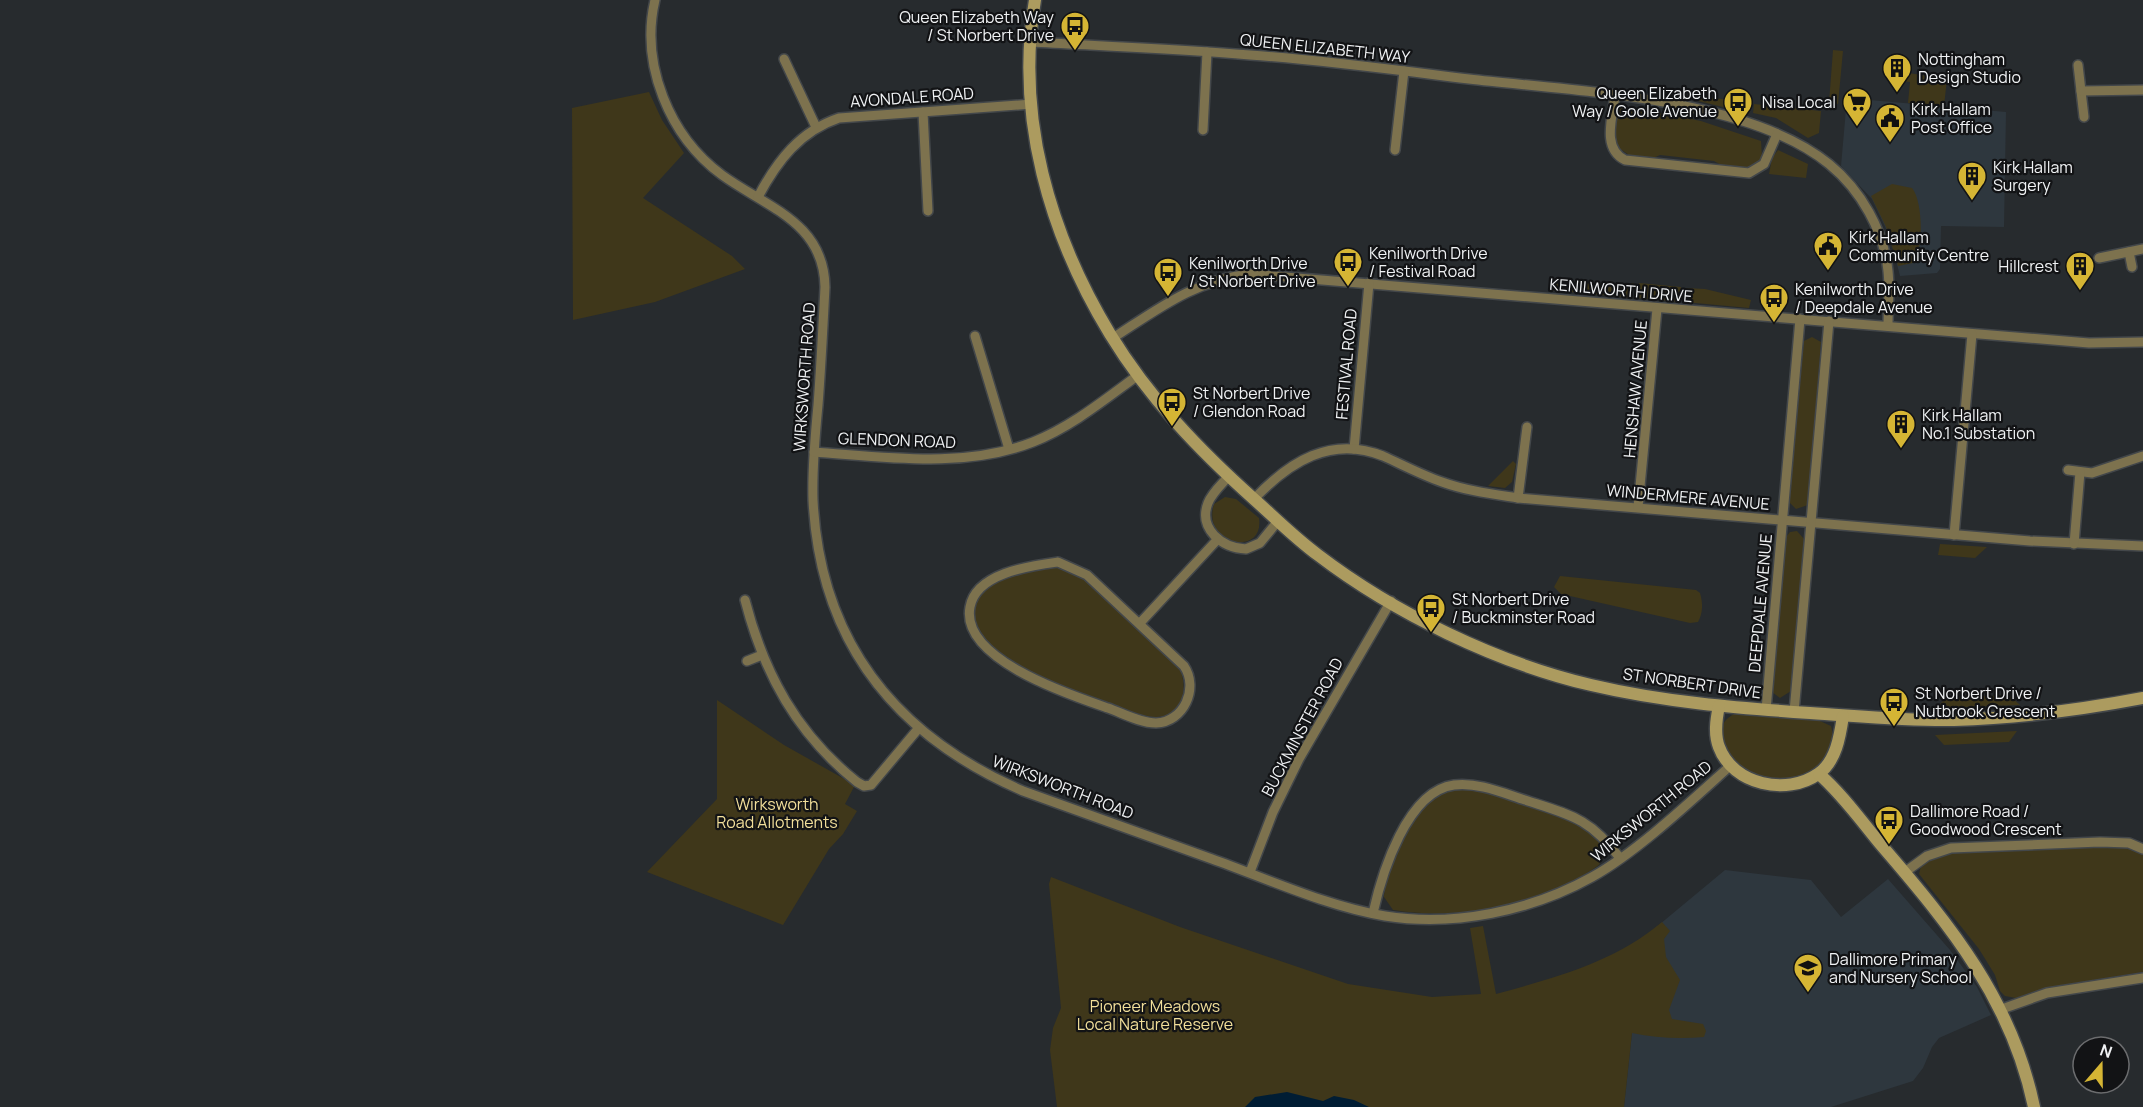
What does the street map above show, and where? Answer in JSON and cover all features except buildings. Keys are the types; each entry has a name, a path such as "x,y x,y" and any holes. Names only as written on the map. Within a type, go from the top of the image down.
{"street":[{"name":"WIRKSWORTH ROAD","path":"655,0 650,19 652,55 662,96 684,138 707,163 735,184 783,212 800,227 821,257 824,270 822,356 814,452 813,499 817,540 832,601 846,635 887,697 918,729 956,758 1005,783 1250,873 1373,913 1440,918 1495,912 1562,891 1593,876 1620,858 1730,766"},
{"name":"ST NORBERT DRIVE","path":"1035,0 1031,42 1032,104 1042,177 1063,243 1085,293 1137,376 1181,429 1228,477 1318,555 1391,601 1440,629 1534,668 1589,685 1719,706 1843,716 1952,720 2064,712 2143,698"},
{"name":"QUEEN ELIZABETH WAY","path":"1031,42 1207,52 1615,95 1684,107 1777,134 1807,149 1832,166 1853,189 1871,217 1888,272 1888,326"},
{"path":"1203,130 1207,52"},
{"path":"784,59 816,127"},
{"path":"2078,65 2084,117"},
{"path":"1395,150 1404,71"},
{"path":"2081,91 2143,90"},
{"path":"1615,95 1611,144 1615,154 1624,160 1749,173 1758,170 1766,162 1777,134"},
{"name":"AVONDALE ROAD","path":"758,197 788,151 816,127 851,115 1032,104"},
{"path":"922,112 928,211"},
{"path":"2099,258 2143,249"},
{"path":"2129,252 2132,267"},
{"name":"KENILWORTH DRIVE","path":"1113,339 1199,285 1250,274 2089,343 2143,342"},
{"name":"FESTIVAL ROAD","path":"1354,448 1369,283"},
{"name":"HENSHAW AVENUE","path":"1638,507 1658,309"},
{"name":"DEEPDALE AVENUE","path":"1766,710 1800,319"},
{"path":"1794,712 1829,321"},
{"path":"1954,535 1972,334"},
{"path":"975,336 1009,449"},
{"name":"GLENDON ROAD","path":"814,452 947,458 1009,449 1056,430 1091,409 1137,376"},
{"path":"1518,498 1527,427"},
{"name":"WINDERMERE AVENUE","path":"1254,499 1278,475 1299,460 1327,450 1354,448 1381,456 1441,482 1518,498 1954,535 2074,544 2143,546"},
{"path":"2068,470 2092,473 2143,456"},
{"path":"2074,544 2080,472"},
{"path":"1228,477 1211,496 1206,509 1208,527 1216,540 1246,549 1260,543 1278,521"},
{"path":"1140,623 1216,540"},
{"path":"1058,562 1068,564 1087,575 1140,623 1185,666 1191,680 1186,703 1174,717 1162,722 1145,722 1054,689 1020,672 979,639 971,627 969,612 974,595 985,582 1058,562"},
{"path":"745,600 771,679 792,713 839,766 864,786 871,785 918,729"},
{"name":"BUCKMINSTER ROAD","path":"1250,873 1273,812 1299,759 1391,601"},
{"path":"747,661 762,656"},
{"path":"1719,706 1716,735 1722,754 1730,766 1748,778 1766,785 1797,783 1819,774 1835,751 1843,716"},
{"path":"1819,774 1835,789 1905,872 1962,944 1983,976 2002,1010 2025,1067 2034,1107"},
{"path":"1373,913 1388,862 1415,811 1430,795 1452,785 1488,788 1577,818 1598,831 1620,858"},
{"path":"1905,872 1927,856 1951,848 2100,842 2129,843 2143,849"},
{"path":"2002,1010 2048,993 2143,978"}],"shaded area":[{"path":"1847,98 2006,112 2004,227 1941,226 1940,269 1937,273 1900,276 1890,237 1872,199 1841,166"},
{"name":"Dallimore Primary and Nursery School","path":"1725,870 1811,880 1841,917 1888,879 1950,950 1977,987 1991,1015 1939,1038 1932,1047 1923,1068 1913,1081 1831,1107 1624,1107 1642,939"}],"green space":[{"path":"1833,50 1843,51 1838,104 1829,103"},
{"path":"1889,70 1947,79 1944,106 1908,103 1910,82 1888,79"},
{"path":"649,92 662,120 684,153 643,198 732,256 745,269 655,302 573,320 572,108"},
{"path":"1695,96 1748,102 1748,113 1694,100"},
{"path":"1754,104 1821,111 1819,133 1808,138 1776,118 1753,113"},
{"path":"1623,106 1701,121 1761,141 1762,157 1758,163 1747,169 1723,166 1714,161 1660,155 1651,159 1632,157 1616,146 1613,137 1618,109"},
{"path":"1778,150 1808,164 1806,178 1769,174 1772,158"},
{"path":"1892,184 1912,188 1916,194 1921,226 1917,257 1913,263 1898,266 1886,227 1871,196"},
{"path":"1634,283 1632,298 1550,290 1550,284"},
{"path":"1639,283 1681,287 1679,302 1638,298"},
{"path":"1685,288 1705,289 1751,300 1749,308 1684,302"},
{"path":"1812,337 1821,342 1808,505 1796,509 1789,502 1804,341"},
{"path":"1513,461 1516,464 1512,482 1505,488 1488,486"},
{"path":"1225,497 1236,499 1259,518 1258,531 1253,538 1244,542 1234,541 1224,537 1216,529 1212,518 1214,504"},
{"path":"1797,531 1804,539 1791,691 1780,698 1772,692 1786,537 1790,532"},
{"path":"1940,544 1987,547 1975,558 1938,555"},
{"path":"1057,566 1084,579 1177,663 1184,689 1179,705 1174,711 1156,717 1146,716 1081,694 1018,665 1000,654 986,641 974,624 973,617 982,593 1000,580 1036,569"},
{"path":"1560,576 1696,590 1701,597 1701,615 1698,622 1690,623 1561,594 1554,587"},
{"path":"2009,695 2020,705 1936,708 1946,698"},
{"name":"Wirksworth Road Allotments","path":"717,700 784,745 855,785 845,804 857,811 843,834 829,849 783,925 647,872 717,799"},
{"path":"1736,713 1820,721 1831,726 1833,740 1831,748 1824,760 1805,776 1783,781 1762,778 1743,768 1729,754 1721,739 1723,724"},
{"path":"2017,731 2009,742 1944,745 1935,735"},
{"path":"1462,787 1477,789 1574,819 1602,842 1603,857 1599,865 1553,890 1500,907 1446,913 1393,910 1384,897 1386,885 1396,854 1412,822 1432,798 1443,791"},
{"path":"2063,846 2128,846 2143,854 2143,972 2063,985 2016,998 2005,996 2000,991 1995,975 1979,949 1919,874 1921,866 1939,855 1956,852"},
{"name":"Pioneer Meadows Local Nature Reserve","path":"1051,877 1180,927 1348,984 1432,997 1481,994 1470,928 1483,926 1496,994 1562,975 1604,958 1644,936 1662,922 1670,931 1664,939 1666,957 1680,980 1669,1010 1672,1019 1703,1024 1706,1031 1704,1037 1686,1038 1632,1033 1624,1107 1057,1107 1050,1050 1053,1028 1061,1008 1049,884"}],"water":[{"path":"1287,1092 1323,1101 1334,1096 1354,1100 1369,1107 1245,1107 1255,1097"}],"place":[{"name":"Queen Elizabeth Way / St Norbert Drive","path":"1075,52"},
{"name":"Nottingham Design Studio","path":"1897,94"},
{"name":"Queen Elizabeth Way / Goole Avenue","path":"1738,128"},
{"name":"Nisa Local","path":"1857,128"},
{"name":"Kirk Hallam Post Office","path":"1890,144"},
{"name":"Kirk Hallam Surgery","path":"1972,202"},
{"name":"Kirk Hallam Community Centre","path":"1828,272"},
{"name":"Kenilworth Drive / Festival Road","path":"1348,288"},
{"name":"Hillcrest","path":"2080,292"},
{"name":"Kenilworth Drive / St Norbert Drive","path":"1168,298"},
{"name":"Kenilworth Drive / Deepdale Avenue","path":"1774,324"},
{"name":"St Norbert Drive / Glendon Road","path":"1172,428"},
{"name":"Kirk Hallam No.1 Substation","path":"1901,450"},
{"name":"St Norbert Drive / Buckminster Road","path":"1431,634"},
{"name":"St Norbert Drive / Nutbrook Crescent","path":"1894,728"},
{"name":"Dallimore Road / Goodwood Crescent","path":"1889,846"},
{"name":"Dallimore Primary and Nursery School","path":"1808,994"}]}
